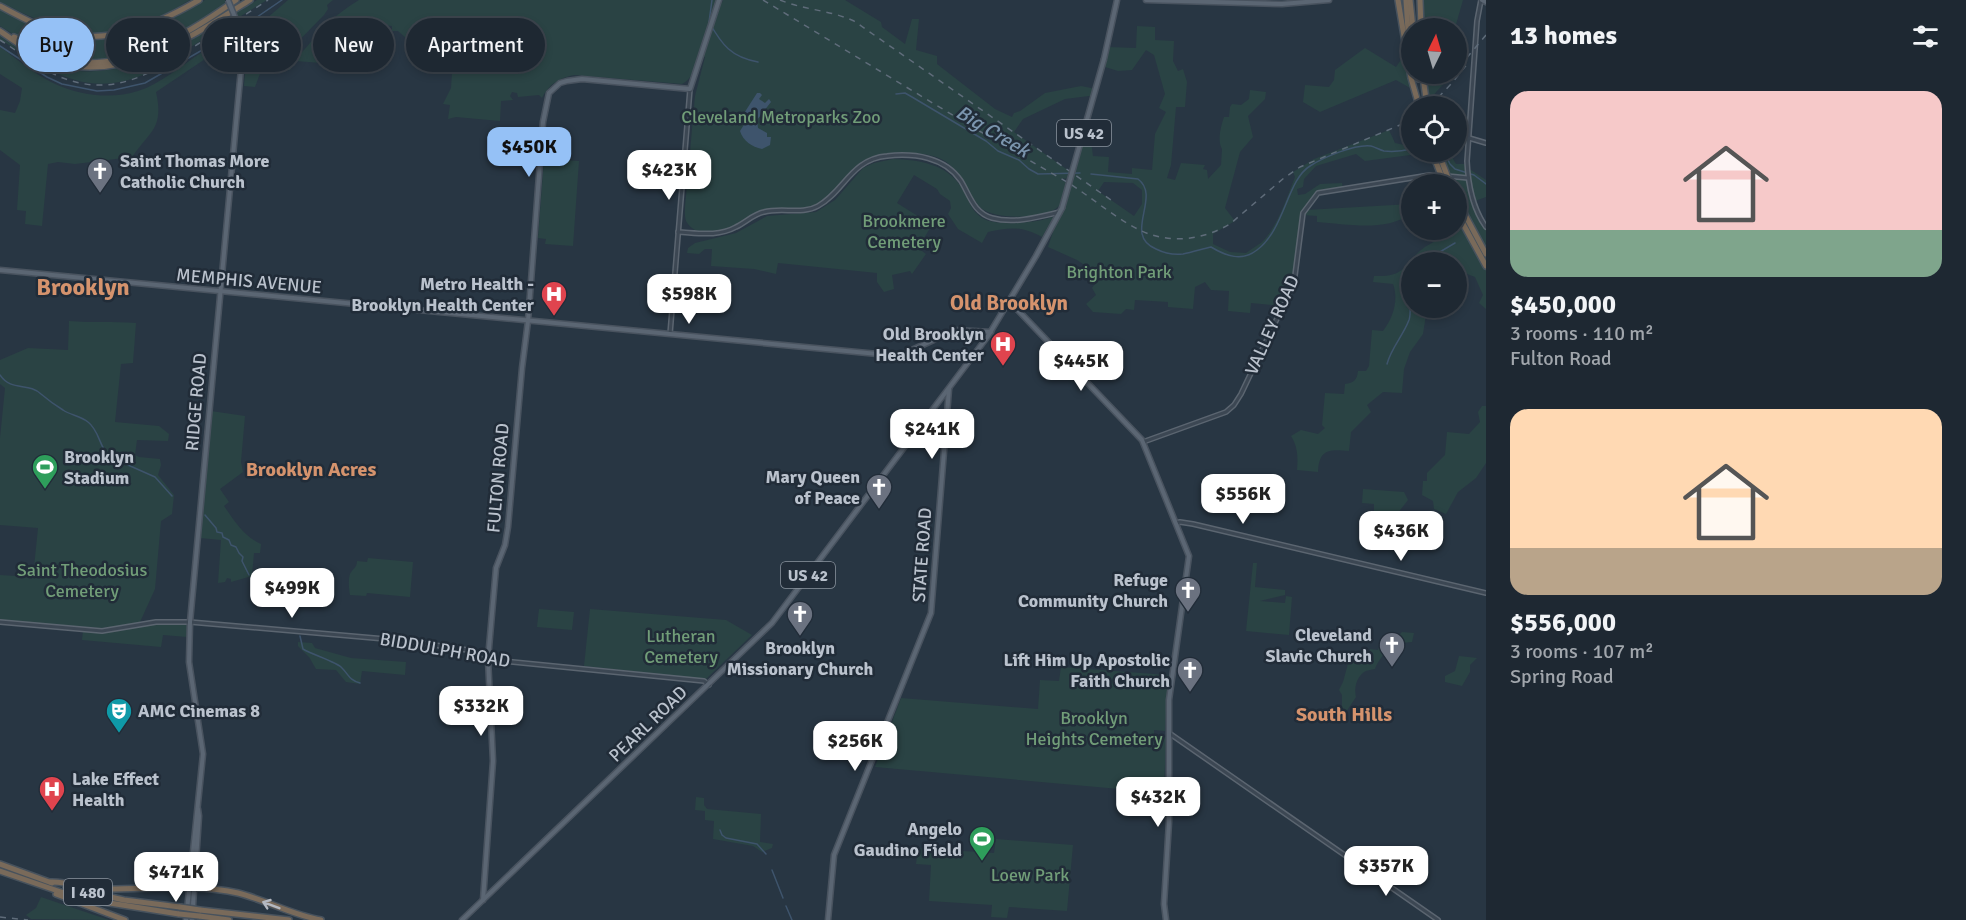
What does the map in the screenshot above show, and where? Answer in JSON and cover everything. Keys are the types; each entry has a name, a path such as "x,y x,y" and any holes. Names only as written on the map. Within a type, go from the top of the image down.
{"highway":[{"path":"0,6 58,32 100,37 123,34 148,26 199,0"},
{"path":"0,30 51,56 84,63 108,62 176,37 236,0"},
{"path":"0,30 31,52 51,61 76,67 103,67 134,60 170,46 250,0"},
{"path":"1398,0 1403,18"},
{"path":"1408,0 1411,18"},
{"path":"1408,0 1409,18"},
{"path":"1420,0 1420,18"},
{"path":"1467,226 1486,266"},
{"path":"1470,232 1486,254"},
{"name":"I 480","path":"0,864 49,885 110,897 289,920"},
{"name":"I 480","path":"0,871 110,904 229,920"},
{"path":"156,889 180,885 190,874"},
{"path":"125,920 54,894 49,885 60,881 101,889 192,889 240,893 293,913 321,920"}],"main road":[{"name":"RIDGE ROAD","path":"186,920 192,889 199,816 202,747 189,662 190,622 242,58 236,17 228,0"},
{"path":"690,88 719,0"},
{"name":"PEARL ROAD","path":"462,920 772,623 991,332 1061,210 1104,59 1117,0"},
{"path":"1146,0 1282,4 1329,0"},
{"path":"1481,0 1486,2"},
{"name":"FULTON ROAD","path":"483,900 493,761 488,659 496,568 507,539 528,321 543,122 549,93 560,83 582,79 690,88"},
{"name":"MEMPHIS AVENUE","path":"0,270 899,356 955,330 991,332"},
{"path":"1009,302 1143,442 1189,558 1169,697 1169,822 1164,904 1166,920"},
{"name":"STATE ROAD","path":"828,920 834,855 931,612 949,388"},
{"name":"RIDGE ROAD","path":"192,920 190,874 195,816 198,808"}],"street":[{"path":"1481,0 1477,21 1468,177 1480,219 1486,227"},
{"path":"670,334 690,88"},
{"path":"1469,138 1486,143"},
{"path":"678,232 715,234 737,227 763,212 811,209 823,203 861,165 885,156 925,158 945,165 958,178 976,208 992,218 1041,218 1061,210"},
{"name":"VALLEY ROAD","path":"1143,442 1226,412 1234,405 1294,283 1304,213 1318,193 1430,175 1468,177"},
{"path":"1176,523 1193,524 1486,593"},
{"name":"BIDDULPH ROAD","path":"0,622 102,631 156,622 190,622 419,642 468,650 479,658 704,681 709,685"},
{"path":"1169,733 1438,920"}],"green space":[{"path":"0,0 190,0 156,18 106,18 106,32 95,33 94,18 34,18"},
{"path":"205,0 225,0 226,4 190,26 190,18 174,18"},
{"path":"257,0 267,0 238,18 227,18"},
{"path":"288,0 333,0 327,5 328,9 321,18 313,18 313,26 301,39 301,18 267,18"},
{"path":"359,0 715,0 722,3 723,0 845,0 881,22 882,27 905,44 912,19 919,19 916,50 937,56 937,64 995,109 1012,117 1014,113 1045,93 1081,86 1096,89 1094,97 1065,99 1023,119 1014,132 1072,173 1082,138 1091,141 1093,156 1109,157 1108,172 1132,174 1132,168 1152,170 1155,134 1166,112 1159,108 1165,94 1154,55 1146,50 1132,70 1118,71 1102,66 1108,47 1136,48 1137,26 1155,27 1155,40 1174,41 1173,61 1178,71 1183,69 1187,82 1185,107 1176,107 1171,165 1167,178 1175,180 1181,163 1205,165 1203,169 1207,170 1208,179 1221,165 1220,133 1224,117 1229,117 1232,104 1241,105 1249,99 1250,90 1266,92 1265,99 1248,116 1253,137 1240,152 1225,208 1235,221 1213,234 1213,244 1230,252 1246,253 1262,242 1273,228 1295,177 1293,172 1314,159 1389,130 1395,143 1401,144 1401,156 1365,161 1356,154 1316,166 1304,179 1303,187 1297,189 1298,195 1305,194 1320,184 1342,183 1343,188 1318,193 1306,210 1401,205 1401,220 1378,225 1353,225 1317,222 1317,216 1303,215 1296,278 1283,306 1251,303 1250,313 1228,311 1229,291 1211,290 1205,282 1195,287 1193,309 1168,307 1168,302 1135,300 1134,310 1126,309 1121,314 1093,312 1086,304 1096,295 1092,288 1095,284 1096,273 1077,260 1048,247 1065,197 1053,211 1044,214 1021,217 997,215 981,208 956,171 942,160 917,154 884,154 869,158 855,167 825,199 812,207 764,211 724,230 698,231 688,224 685,207 695,96 705,57 698,55 691,75 682,84 574,75 555,82 542,98 539,95 518,97 517,93 512,92 510,96 513,100 501,101 500,121 456,117 448,119 450,105 443,104 451,88 452,72 545,72 545,18 406,18 406,38 398,31 394,31 394,18 333,18","holes":["1071,178 1069,184 1060,179","1104,182 1133,183 1142,190 1142,204 1134,216 1098,191"]},
{"path":"1420,0 1463,0 1458,18 1421,18"},
{"path":"0,9 18,18 18,37 0,26"},
{"path":"202,33 202,40 190,48 190,40"},
{"path":"0,36 18,49 18,51 0,39"},
{"path":"106,39 106,60 94,60 94,40"},
{"path":"313,40 313,62 301,61 302,52"},
{"path":"0,47 18,60 18,72 34,72 73,91 95,95 128,94 146,88 172,72 186,72 156,92 157,121 132,157 75,164 58,162 48,164 42,226 25,224 26,211 17,210 20,165 0,150 0,110 15,113 22,88 0,74"},
{"path":"1365,48 1396,67 1401,60 1401,83 1396,80 1320,112 1303,102 1305,85 1329,87 1334,80 1335,70"},
{"path":"201,53 202,61 190,69 190,60"},
{"path":"54,72 150,72 130,80 90,83"},
{"path":"245,72 261,72 255,87 244,86"},
{"path":"1403,84 1413,84 1414,90"},
{"path":"1424,84 1444,84 1432,96 1425,96"},
{"path":"544,159 579,161 573,246 545,244 546,239 538,238"},
{"name":"Brookmere Cemetery","path":"893,159 923,162 949,173 962,188 975,211 988,221 1020,223 1054,217 1042,237 1022,229 1003,229 988,232 982,243 958,229 948,214 951,208 950,201 937,189 914,175 897,203 932,225 918,248 926,254 912,274 910,271 892,275 894,289 884,292 877,282 877,273 778,263 776,274 754,269 711,266 712,249 705,249 699,254 687,253 688,248 695,243 736,233 767,216 816,212 835,200 863,168"},
{"path":"1443,162 1468,164 1468,168 1486,180 1486,197 1475,201 1480,219 1486,227 1486,254 1467,217 1467,174 1447,174"},
{"path":"1467,230 1486,266 1486,309 1479,303 1483,295 1475,277 1467,274 1467,252 1419,252 1435,241 1467,240"},
{"path":"1401,271 1401,318 1425,318 1423,334 1410,352 1404,369 1402,393 1383,392 1367,405 1371,412 1351,432 1349,451 1326,452 1320,459 1318,472 1297,470 1297,453 1291,436 1301,430 1318,434 1325,428 1322,425 1325,393 1344,394 1345,384 1351,383 1357,377 1358,371 1366,371 1369,366 1372,330 1383,331 1390,320 1395,302 1393,284 1373,282 1374,276"},
{"name":"Saint Theodosius Cemetery","path":"69,321 136,323 133,363 121,364 115,422 159,426 169,434 168,441 137,440 135,455 160,459 158,475 174,495 172,514 161,521 155,589 140,622 117,627 100,628 0,620 0,575 33,577 38,528 0,525 0,438 5,388 0,384 0,360 28,348 68,350"},
{"path":"1482,406 1486,406 1486,463 1476,478 1458,492 1446,514 1434,509 1433,501 1422,495 1423,481 1427,481 1427,473 1445,455 1447,432 1469,434 1480,422 1478,412"},
{"path":"211,411 245,416 241,462 243,472 220,489 229,502 224,506 235,522 249,537 261,544 260,553 254,553 252,576 231,582 231,579 227,578 225,582 218,583 221,540 200,538"},
{"path":"1363,489 1404,492 1408,500 1390,523 1382,522 1383,513 1374,512 1374,504 1362,503"},
{"path":"368,558 413,562 410,597 367,593 366,596 350,595 350,574 356,567 357,561 367,562"},
{"path":"1253,563 1257,563 1255,587 1285,590 1285,595 1260,601 1285,603 1286,596 1292,597 1289,635 1246,631"},
{"path":"539,609 574,612 572,630 537,627"},
{"name":"Lutheran Cemetery","path":"590,609 726,620 752,635 706,679 584,666"},
{"path":"156,624 188,624 187,637 163,635 161,647 82,640 83,631 114,631"},
{"path":"1402,632 1414,633 1412,642 1400,644 1389,650 1375,669 1361,674 1356,683 1356,697 1346,712 1342,709 1342,695 1339,690 1349,660 1365,660 1369,656 1370,649 1378,650 1385,636 1397,637"},
{"path":"298,642 312,643 315,648 351,658 406,662 405,675 362,671 360,684 346,682 336,670 316,669 309,657 298,646"},
{"path":"1459,656 1477,658 1470,665 1470,672 1462,686 1445,682 1445,676 1455,671"},
{"name":"Brooklyn Heights Cemetery","path":"1061,667 1168,675 1165,731 1154,730 1154,736 1166,737 1164,793 875,767 901,698 1038,709 1040,680 1059,681"},
{"path":"696,797 704,798 704,805 707,809 761,814 760,842 773,844 772,848 762,852 753,846 713,839 714,821 705,820 705,811 695,810"},
{"name":"Loew Park","path":"996,839 1073,845 1067,911 1009,907 1007,918 991,917 992,905 929,901 931,865 916,864 918,848 994,853"},
{"path":"41,897 109,920 31,919 26,915 36,908"}],"water":[{"path":"757,93 762,95 759,99 765,103 769,99 771,102 757,120 758,128 767,133 767,137 771,137 770,145 762,149 748,143 740,131 745,123 741,118"}],"waterway":[{"name":"Big Creek","path":"256,18 282,0"},
{"name":"Big Creek","path":"712,0 709,22 718,37 734,53 758,62"},
{"name":"Big Creek","path":"0,46 47,77 62,84 97,91 114,90 145,83 202,50"},
{"name":"Big Creek","path":"896,94 905,93 986,141 998,151 1019,160 1038,174 1080,173"},
{"name":"Big Creek","path":"1091,174 1138,179 1144,187 1146,196 1142,235 1146,243 1156,249 1180,254 1211,247 1222,253 1240,257 1251,254 1266,241 1274,230 1296,182 1310,166 1331,155 1357,147 1371,146 1382,151 1401,151"},
{"name":"Big Creek","path":"1449,162 1455,169 1474,175 1486,184"},
{"path":"1440,252 1455,243"},
{"path":"1387,364 1409,318"},
{"path":"0,375 9,383 36,390 66,412 85,420 95,430 110,457 155,477 172,496"},
{"path":"205,515 217,532 222,533 223,537 236,547 243,557 242,561 249,575"},
{"path":"300,636 303,649 339,666 351,679 360,683"},
{"path":"720,830 726,838 757,844 766,854"},
{"path":"772,870 783,898"},
{"path":"786,906 792,920"}],"railway":[{"path":"0,40 58,76 78,83 115,84 149,73 268,0"},
{"path":"763,0 1067,182 1141,231 1172,239 1202,236 1221,229 1300,167 1401,125"},
{"path":"780,0 836,14 854,21 1111,200"},
{"path":"1467,58 1486,35"},
{"path":"1440,96 1468,63"},
{"path":"0,917 28,920"}],"place":[{"name":"Saint Thomas More Catholic Church","path":"100,194"},
{"name":"Metro Health - Brooklyn Health Center","path":"554,317"},
{"name":"Old Brooklyn Health Center","path":"1003,367"},
{"name":"Brooklyn Stadium","path":"45,490"},
{"name":"Mary Queen of Peace","path":"879,510"},
{"name":"Refuge Community Church","path":"1188,613"},
{"name":"Brooklyn Missionary Church","path":"800,637"},
{"name":"Cleveland Slavic Church","path":"1392,668"},
{"name":"Lift Him Up Apostolic Faith Church","path":"1190,693"},
{"name":"AMC Cinemas 8","path":"119,734"},
{"name":"Lake Effect Health","path":"52,812"},
{"name":"Angelo Gaudino Field","path":"982,862"}],"district":[{"name":"Brooklyn","path":"83,287"},
{"name":"Old Brooklyn","path":"1009,303"},
{"name":"Brooklyn Acres","path":"311,469"},
{"name":"South Hills","path":"1344,714"}],"park label":[{"name":"Cleveland Metroparks Zoo","path":"781,117"},
{"name":"Brighton Park","path":"1119,272"}]}
